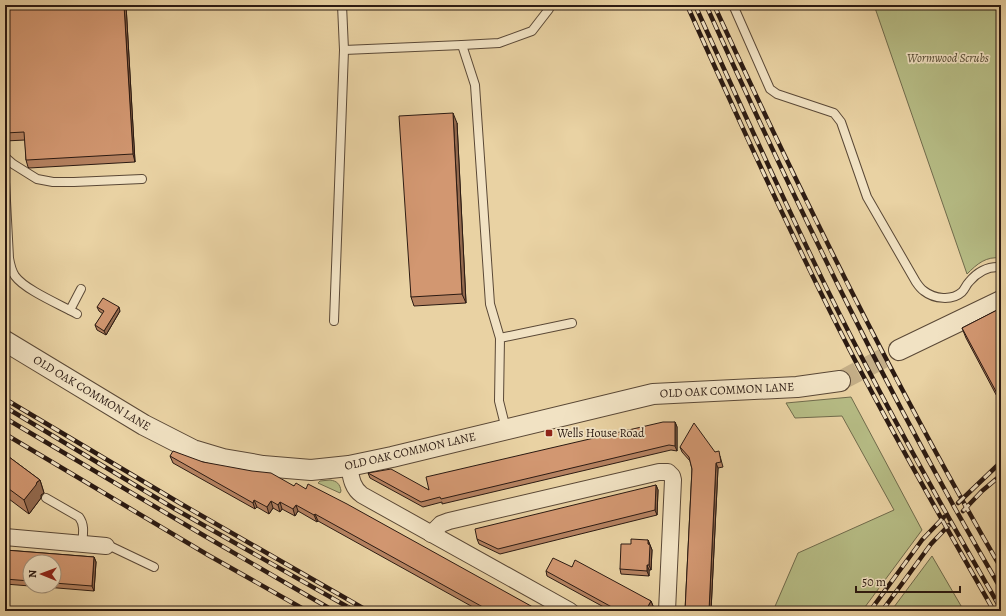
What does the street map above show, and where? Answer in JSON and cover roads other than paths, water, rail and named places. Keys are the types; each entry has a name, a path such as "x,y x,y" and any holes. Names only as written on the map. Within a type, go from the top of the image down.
{"street":[{"path":"899,350 1001,300"},
{"name":"OLD OAK COMMON LANE","path":"5,341 144,425 193,450 223,459 263,466 311,470 349,466 653,394 797,387 840,381"},
{"path":"349,466 356,491 570,611"},
{"path":"431,534 437,526 449,521 659,472 668,472 672,476 673,480 667,611"},
{"path":"5,537 106,546"}],"lane":[{"path":"334,320 344,50 342,5"},
{"path":"344,50 499,43 532,31 549,9 549,5"},
{"path":"733,5 770,89 777,94 834,112 841,122 867,197 916,282 924,291 931,295 945,298 954,297 962,292 970,280 982,271 990,268 1001,267"},
{"path":"462,45 475,85 490,304 500,338 499,401 506,429"},
{"path":"5,157 13,164 38,179 52,182 142,179"},
{"path":"5,182 9,258 11,269 22,283 77,314"},
{"path":"70,310 81,289"},
{"path":"500,338 572,323"},
{"path":"46,498 79,517 83,526 82,544"},
{"path":"106,546 112,547 154,567"}],"tunnel":[{"path":"840,381 899,350"}],"railway":[{"path":"687,5 769,185 841,333 905,453 994,611"},
{"path":"695,5 776,183 847,330 911,450 1001,609"},
{"path":"706,5 740,80 846,301 921,446 1001,589"},
{"path":"714,5 781,148 887,361 1001,568"},
{"path":"5,399 183,505 368,611"},
{"path":"5,407 175,509 355,611"},
{"path":"5,418 334,611"},
{"path":"5,434 208,555 307,611"},
{"path":"958,503 1001,462"},
{"path":"963,511 982,491 1001,475"},
{"path":"870,611 922,540 944,517"},
{"path":"882,611 931,544 949,525"}],"place":[{"name":"Wells House Road","path":"549,433"}],"park label":[{"name":"Wormwood Scrubs","path":"948,58"}]}
